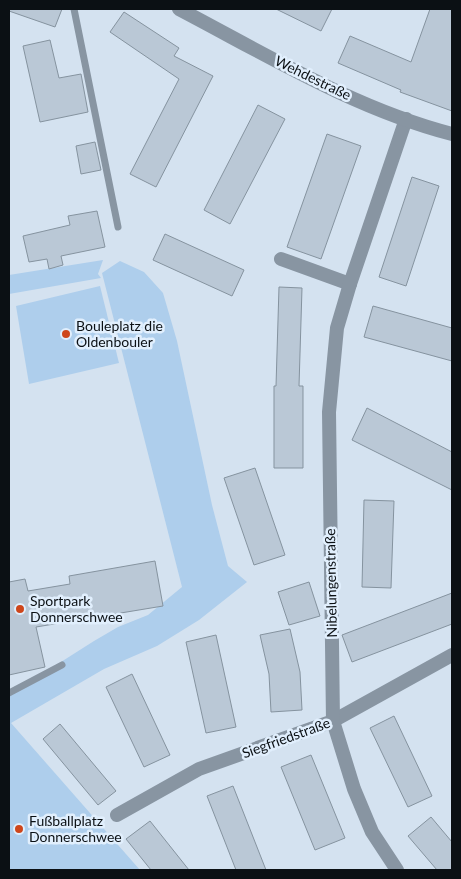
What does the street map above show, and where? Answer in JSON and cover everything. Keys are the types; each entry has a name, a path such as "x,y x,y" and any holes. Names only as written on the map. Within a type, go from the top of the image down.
{"street":[{"name":"Wehdestraße","path":"179,9 322,85 406,119 452,134"},
{"name":"Nibelungenstraße","path":"397,870 372,832 354,789 334,721 329,412 337,328 406,119"},
{"path":"281,259 350,284"},
{"name":"Siegfriedstraße","path":"117,815 199,769 334,721 452,655"}],"lane":[{"path":"74,9 118,227"},
{"path":"9,693 62,665"}],"shaded area":[{"path":"103,260 98,274 101,278 9,294 9,275"},
{"path":"120,261 144,272 163,293 177,341 212,505 228,566 247,582 199,620 157,646 104,669 11,723 140,870 9,870 9,695 118,627 148,615 182,587 102,273"},
{"name":"Bouleplatz die Oldenbouler","path":"100,286 119,363 29,384 16,306"}],"building":[{"path":"9,9 62,9 55,27 9,11"},
{"path":"276,9 332,9 321,31"},
{"path":"430,9 452,9 452,111 400,92 401,90 338,63 350,36 411,62"},
{"path":"124,12 179,48 174,56 213,76 156,187 130,174 179,79 110,32"},
{"path":"50,40 59,78 81,74 88,112 40,122 23,46"},
{"path":"258,105 285,119 230,224 204,210"},
{"path":"327,134 361,146 321,259 287,247"},
{"path":"95,142 101,170 81,174 76,146"},
{"path":"412,177 439,186 406,286 379,277"},
{"path":"97,211 105,247 61,256 63,265 49,269 47,259 29,262 23,236 70,225 68,216"},
{"path":"165,234 244,270 232,296 153,260"},
{"path":"279,287 302,288 299,386 303,386 303,468 274,468 274,386 276,386"},
{"path":"373,306 452,328 452,361 364,337"},
{"path":"367,408 452,452 452,490 352,440"},
{"path":"255,468 285,555 254,565 224,478"},
{"path":"364,500 394,501 391,588 362,587"},
{"path":"155,561 163,606 36,627 45,667 9,675 9,582 25,579 28,591 70,584 69,576"},
{"path":"309,582 320,616 289,625 278,592"},
{"path":"452,593 452,624 352,662 342,635"},
{"path":"290,629 300,672 302,710 271,712 269,674 260,635"},
{"path":"216,635 236,727 206,733 186,642"},
{"path":"132,674 170,755 144,767 106,687"},
{"path":"394,716 432,796 408,807 370,728"},
{"path":"60,724 116,791 98,805 43,739"},
{"path":"311,755 345,838 315,850 281,767"},
{"path":"233,786 266,870 236,870 207,796"},
{"path":"431,817 452,842 452,870 437,870 408,836"},
{"path":"150,821 189,870 151,870 126,839"}],"place":[{"name":"Bouleplatz die Oldenbouler","path":"66,334"},
{"name":"Sportpark Donnerschwee","path":"20,609"},
{"name":"Fußballplatz Donnerschwee","path":"19,829"}]}
